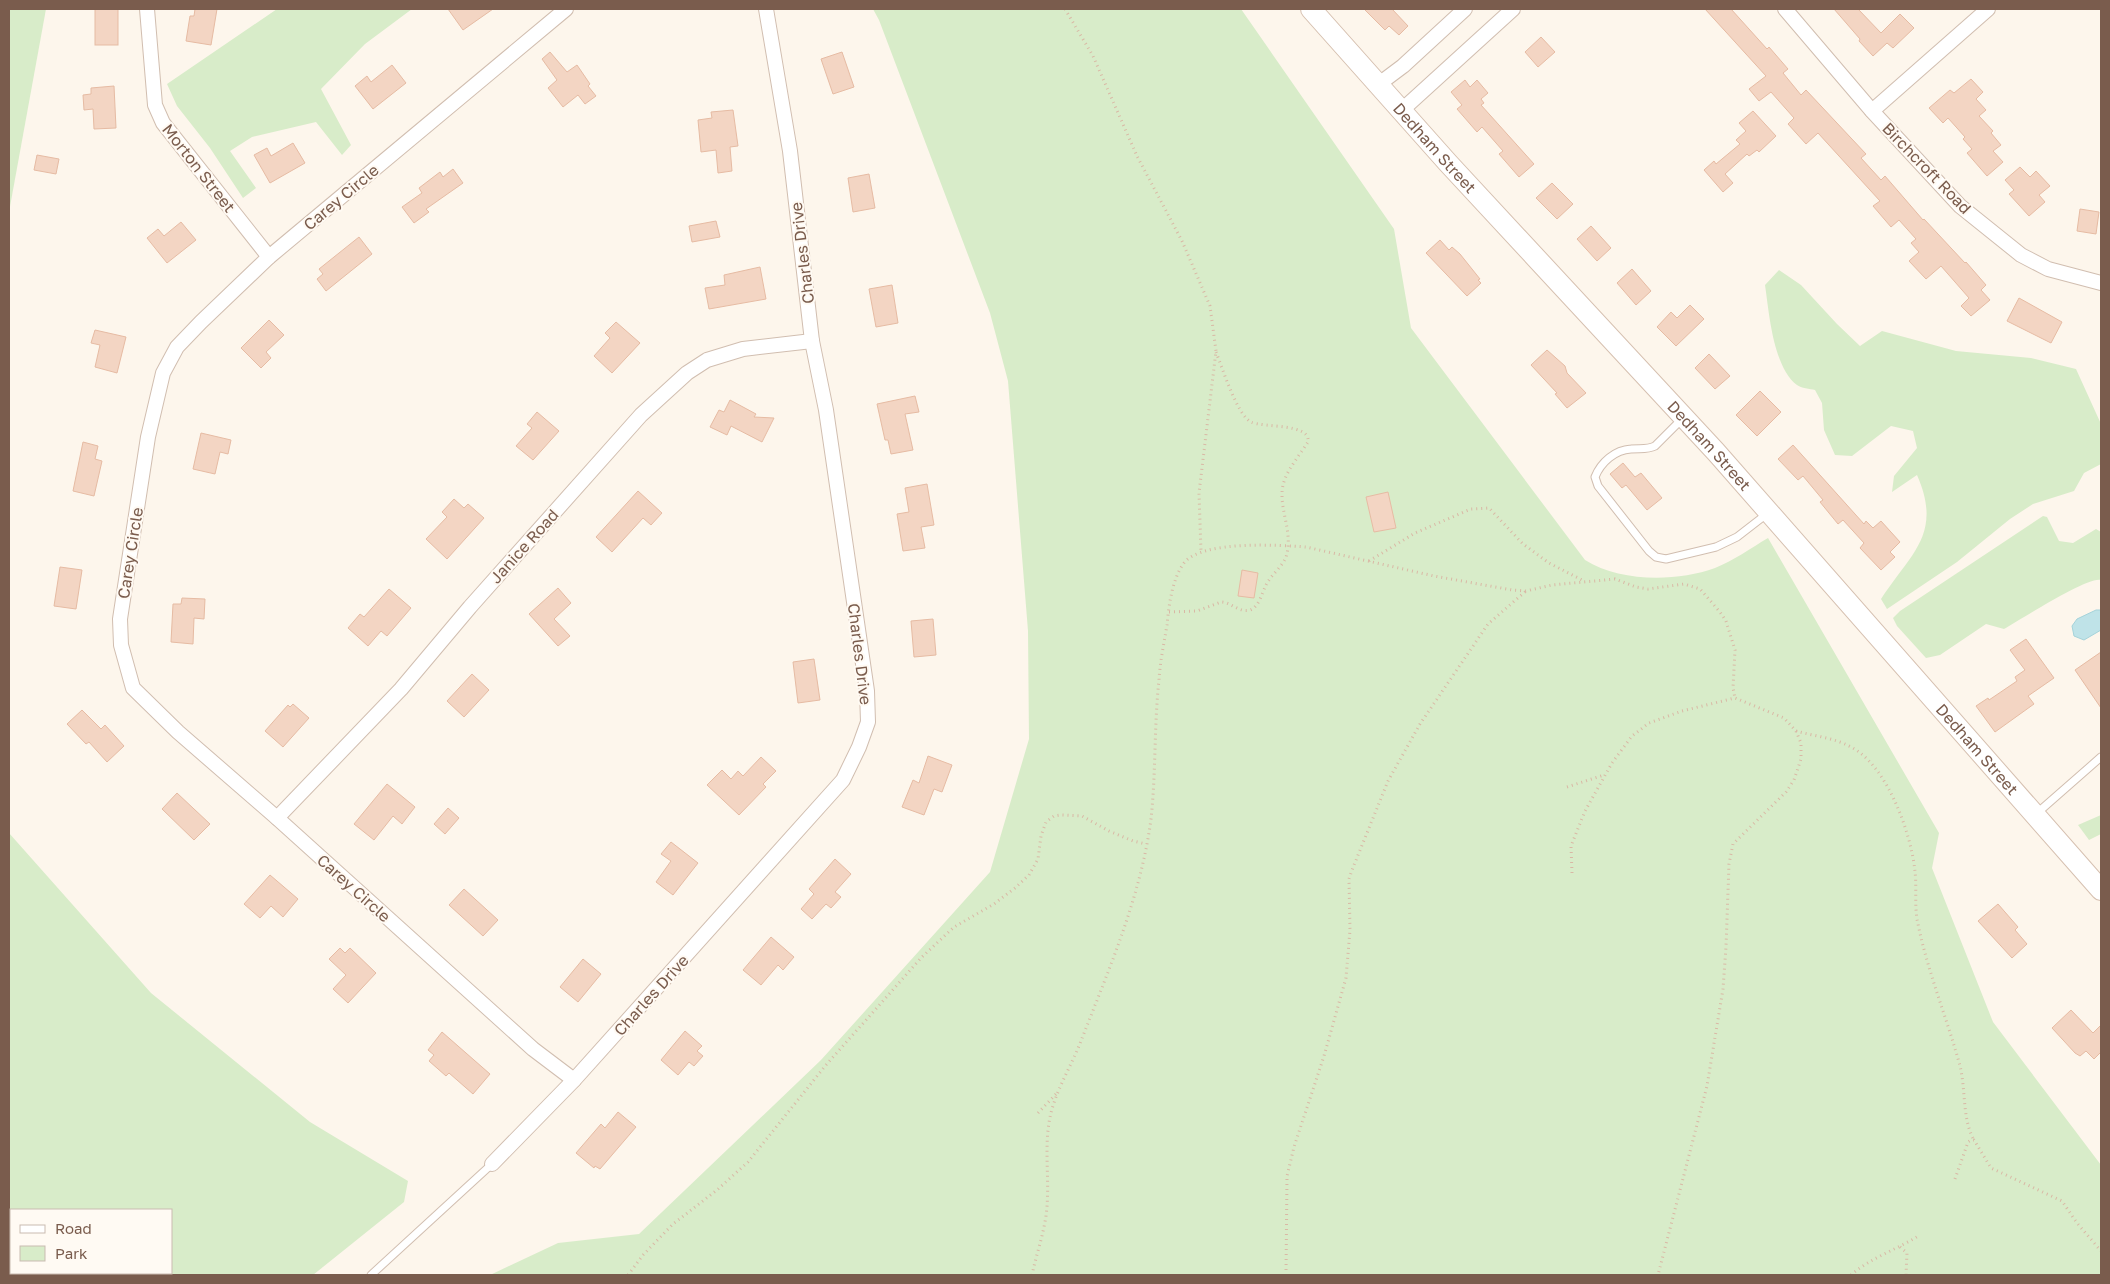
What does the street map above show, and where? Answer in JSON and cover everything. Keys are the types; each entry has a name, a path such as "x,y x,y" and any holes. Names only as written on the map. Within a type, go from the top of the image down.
{"main road":[{"name":"Dedham Street","path":"1310,9 1448,163 1684,417 2101,890"}],"street":[{"name":"Morton Street","path":"147,9 155,105 163,124 269,257"},
{"name":"Carey Circle","path":"566,9 269,257 177,347 163,373 148,437 120,619 121,645 133,688 178,732 277,818 533,1050 574,1080"},
{"name":"Charles Drive","path":"492,1164 574,1080 843,780 859,747 868,722 867,691 826,410 812,342 790,151 766,9"},
{"path":"1379,84 1403,66 1465,9"},
{"path":"1402,110 1513,9"},
{"name":"Birchcroft Road","path":"1785,9 1872,111 1960,206 2021,255 2048,269 2101,283"},
{"path":"1872,111 1988,9"},
{"name":"Janice Road","path":"277,818 401,689 470,607 641,415 687,373 707,360 743,349 812,342"}],"lane":[{"path":"1684,417 1650,449 1622,450 1612,455 1595,477 1598,486 1649,551 1656,557 1666,559 1716,547 1737,537 1769,512"},
{"path":"2036,815 2101,757"},
{"path":"371,1275 492,1164"}],"path":[{"path":"1065,9 1093,56 1136,156 1182,241 1210,306 1216,351 1199,493 1201,552"},
{"path":"1168,612 1198,611 1221,602 1244,610 1252,610 1257,604 1273,574 1285,559 1288,546 1283,486 1286,475 1308,442 1309,437 1300,429 1264,425 1245,418 1216,351"},
{"path":"1369,561 1415,533 1471,509 1482,507 1494,511 1523,544 1549,564 1585,581"},
{"path":"1032,1275 1046,1216 1047,1130 1058,1092 1081,1041 1126,924 1138,885 1151,818 1159,680 1168,612 1181,569 1191,556 1201,552 1249,545 1306,547 1483,585 1526,590 1585,581 1615,579 1636,587 1648,589 1684,584 1700,589 1726,621 1735,650 1733,688 1735,698"},
{"path":"1286,1275 1287,1176 1294,1147 1321,1066 1346,978 1350,930 1349,879 1352,870 1388,781 1420,724 1488,624 1526,590"},
{"path":"1572,873 1570,858 1574,834 1605,774 1632,736 1649,723 1682,711 1735,698 1784,718 1796,731 1801,743 1801,759 1794,780 1786,792 1733,844 1729,864 1723,989 1707,1086 1658,1275"},
{"path":"1796,731 1840,742 1859,752 1881,775 1893,797 1911,844 1916,880 1917,922 1960,1068 1968,1127 1974,1140 1991,1168 2062,1201 2073,1214 2077,1223 2097,1244 2101,1251"},
{"path":"1567,787 1605,774"},
{"path":"628,1275 643,1255 673,1224 717,1190 748,1162 826,1065 922,958 954,926 994,904 1029,875 1038,859 1041,836 1046,822 1054,816 1082,816 1109,831 1146,844"},
{"path":"1038,1113 1058,1092"},
{"path":"1954,1179 1968,1142 1974,1140"},
{"path":"1851,1275 1871,1261 1920,1235"},
{"path":"1900,1247 1907,1253 1906,1275"}],"green space":[{"path":"9,9 46,9 9,212"},
{"path":"277,9 412,9 365,44 321,89 351,145 342,155 316,122 252,137 230,151 256,188 243,198 210,148 177,106 167,84"},
{"path":"873,9 1241,9 1394,229 1411,328 1585,560 1615,573 1631,576 1648,578 1683,576 1700,573 1722,565 1768,538 1939,833 1932,868 1993,1022 2101,1165 2101,1275 490,1275 558,1243 639,1234 821,1060 990,872 1029,739 1028,631 1008,381 990,313 879,20"},
{"path":"1779,270 1801,285 1860,346 1882,331 1956,351 2031,358 2076,369 2101,424 2101,464 2084,473 2074,491 2033,504 2010,519 1957,562 1887,609 1881,599 1912,555 1920,542 1925,528 1927,513 1924,495 1917,475 1892,492 1894,476 1917,448 1913,431 1891,426 1852,456 1835,455 1824,430 1822,403 1815,390 1797,385 1782,366 1777,353 1765,285"},
{"path":"2043,516 2047,517 2059,541 2073,543 2096,529 2101,532 2101,580 2069,591 2004,629 1986,624 1940,655 1926,658 1897,626 1893,618 1900,611"},
{"path":"2101,815 2101,834 2089,840 2078,825"},
{"path":"9,833 151,993 310,1122 408,1181 404,1202 313,1275 9,1275"}],"water":[{"path":"2096,610 2101,610 2101,630 2084,640 2074,636 2072,626 2077,619"}],"building":[{"path":"95,9 118,9 118,45 95,45"},
{"path":"195,9 217,9 211,45 186,41 190,16 194,16"},
{"path":"448,9 493,9 463,30"},
{"path":"1364,9 1392,9 1408,26 1399,35 1389,26 1385,30"},
{"path":"1705,9 1731,9 1767,49 1769,47 1788,69 1783,73 1801,95 1806,90 1866,154 1861,158 1881,180 1885,176 1923,220 1966,262 1986,285 1981,290 1990,300 1971,316 1961,306 1969,298 1941,266 1926,279 1909,261 1919,252 1911,243 1916,239 1899,220 1891,227 1873,206 1880,201 1818,133 1806,144 1788,124 1794,118 1771,92 1759,101 1749,89 1766,76"},
{"path":"1834,9 1858,9 1881,33 1900,14 1914,28 1893,48 1887,43 1873,56"},
{"path":"1541,37 1555,52 1538,67 1525,52"},
{"path":"550,52 567,72 577,65 590,84 588,86 596,96 585,104 578,95 563,107 548,88 557,80 542,59"},
{"path":"842,52 854,87 833,94 821,59"},
{"path":"392,65 406,83 373,109 355,86 367,76 371,82"},
{"path":"1971,79 1983,92 1976,99 1986,110 1979,116 1993,131 1991,133 2001,145 1993,151 2003,162 1987,176 1967,153 1972,149 1963,139 1965,137 1948,118 1943,123 1929,108 1950,90 1954,93"},
{"path":"1465,80 1470,87 1477,80 1488,93 1481,99 1484,103 1481,105 1534,164 1519,177 1499,154 1503,151 1482,127 1477,132 1457,109 1462,105 1451,92"},
{"path":"114,86 116,128 94,129 93,109 84,110 83,95 91,94 91,88"},
{"path":"733,110 738,146 730,147 732,171 718,173 716,150 701,152 698,120 712,118 711,112"},
{"path":"1753,111 1776,136 1759,152 1757,150 1749,156 1747,154 1725,174 1733,183 1723,192 1704,170 1714,161 1716,164 1740,144 1736,140 1746,131 1739,123"},
{"path":"293,143 305,163 270,183 254,155 267,148 271,156"},
{"path":"37,155 59,159 56,174 34,170"},
{"path":"2020,167 2030,177 2036,171 2050,186 2039,195 2045,202 2029,216 2009,194 2014,190 2005,180"},
{"path":"453,169 463,183 426,209 429,212 414,223 402,207 422,193 419,188 440,172 443,177"},
{"path":"869,174 875,208 853,212 848,178"},
{"path":"1552,183 1573,204 1557,219 1536,198"},
{"path":"2080,209 2099,212 2096,234 2077,231"},
{"path":"716,221 720,237 692,242 689,226"},
{"path":"181,222 196,240 167,263 147,238 158,229 164,236"},
{"path":"1591,226 1611,248 1597,261 1577,239"},
{"path":"359,237 372,254 326,291 317,279 323,274 319,269"},
{"path":"1440,240 1449,250 1452,247 1460,254 1480,279 1478,280 1481,283 1467,296 1426,253"},
{"path":"760,267 766,299 709,309 705,288 725,285 724,275"},
{"path":"1632,269 1651,291 1636,305 1617,283"},
{"path":"892,285 898,323 876,327 869,289"},
{"path":"2019,298 2062,322 2051,343 2007,321"},
{"path":"1690,305 1704,319 1676,346 1657,327 1671,312 1677,318"},
{"path":"269,320 284,335 266,352 271,358 261,368 241,348"},
{"path":"616,322 640,343 612,373 594,356 610,338 605,333"},
{"path":"95,330 126,337 117,373 95,367 100,345 91,343"},
{"path":"1547,350 1565,366 1567,373 1586,393 1567,408 1555,394 1557,393 1531,365"},
{"path":"1709,354 1730,376 1715,389 1695,368"},
{"path":"1760,391 1781,412 1757,436 1736,415"},
{"path":"915,396 919,412 905,414 913,450 891,454 888,440 885,440 877,404"},
{"path":"730,400 756,414 754,417 774,418 762,442 731,426 727,435 710,427 719,410 724,412"},
{"path":"537,412 559,431 533,460 516,446 532,428 527,424"},
{"path":"201,433 231,440 228,454 220,452 215,474 193,469"},
{"path":"83,442 98,446 95,459 102,461 94,496 73,491"},
{"path":"1793,445 1864,524 1866,521 1873,528 1881,521 1900,542 1890,552 1895,557 1881,570 1860,548 1864,543 1843,520 1838,524 1820,502 1823,500 1803,476 1798,480 1778,459"},
{"path":"1623,463 1635,477 1641,473 1662,498 1647,510 1626,485 1622,488 1610,474"},
{"path":"927,484 934,525 921,527 925,548 903,551 897,514 909,512 905,488"},
{"path":"638,491 662,513 651,525 643,518 612,552 596,537"},
{"path":"1388,492 1396,528 1374,532 1366,497"},
{"path":"454,499 464,508 468,504 484,518 447,559 426,539 447,517 442,512"},
{"path":"60,567 82,570 76,609 54,606"},
{"path":"1242,570 1258,573 1254,598 1238,596"},
{"path":"558,588 571,603 554,619 570,636 558,646 529,614"},
{"path":"389,589 411,608 387,636 381,631 368,646 348,628 360,614 364,617"},
{"path":"182,598 205,599 204,619 194,618 193,644 171,642 173,604 181,604"},
{"path":"933,619 936,655 914,657 911,621"},
{"path":"2026,639 2054,678 2028,696 2034,704 1995,732 1976,706 1988,698 1989,700 2017,681 2015,677 2025,670 2010,650"},
{"path":"2101,652 2101,708 2075,670"},
{"path":"814,659 820,700 798,703 793,662"},
{"path":"472,674 489,690 464,717 447,701"},
{"path":"293,704 309,718 283,747 265,731 288,705 290,707"},
{"path":"82,710 101,729 105,725 124,746 107,762 89,742 86,744 67,724"},
{"path":"928,756 952,765 942,792 934,789 924,815 902,807 913,780 919,783"},
{"path":"761,757 776,771 763,784 766,787 739,815 707,785 722,770 731,779 738,771 743,776"},
{"path":"387,784 415,807 402,824 393,816 374,840 354,824"},
{"path":"177,793 210,824 194,840 162,809"},
{"path":"448,808 459,818 445,834 434,824"},
{"path":"671,842 698,863 673,895 656,882 671,861 661,854"},
{"path":"835,859 851,874 835,892 841,897 831,908 826,904 812,919 801,909 814,894 809,889"},
{"path":"270,875 298,899 283,917 271,906 260,918 244,904"},
{"path":"464,889 498,920 483,936 449,905"},
{"path":"1998,904 2018,927 2015,930 2027,944 2012,958 1978,921"},
{"path":"771,937 794,957 783,970 778,965 761,985 743,970"},
{"path":"340,948 345,953 350,948 376,973 348,1003 333,989 346,975 329,959"},
{"path":"583,959 601,974 578,1002 560,987"},
{"path":"2071,1010 2093,1033 2101,1025 2101,1052 2094,1059 2086,1051 2080,1056 2075,1053 2052,1028"},
{"path":"685,1031 702,1046 697,1051 703,1056 694,1066 689,1062 678,1075 661,1060"},
{"path":"442,1032 490,1074 473,1094 449,1073 446,1076 429,1061 434,1055 428,1050"},
{"path":"618,1112 636,1127 600,1169 595,1166 594,1168 576,1153 601,1124 605,1128"}]}
